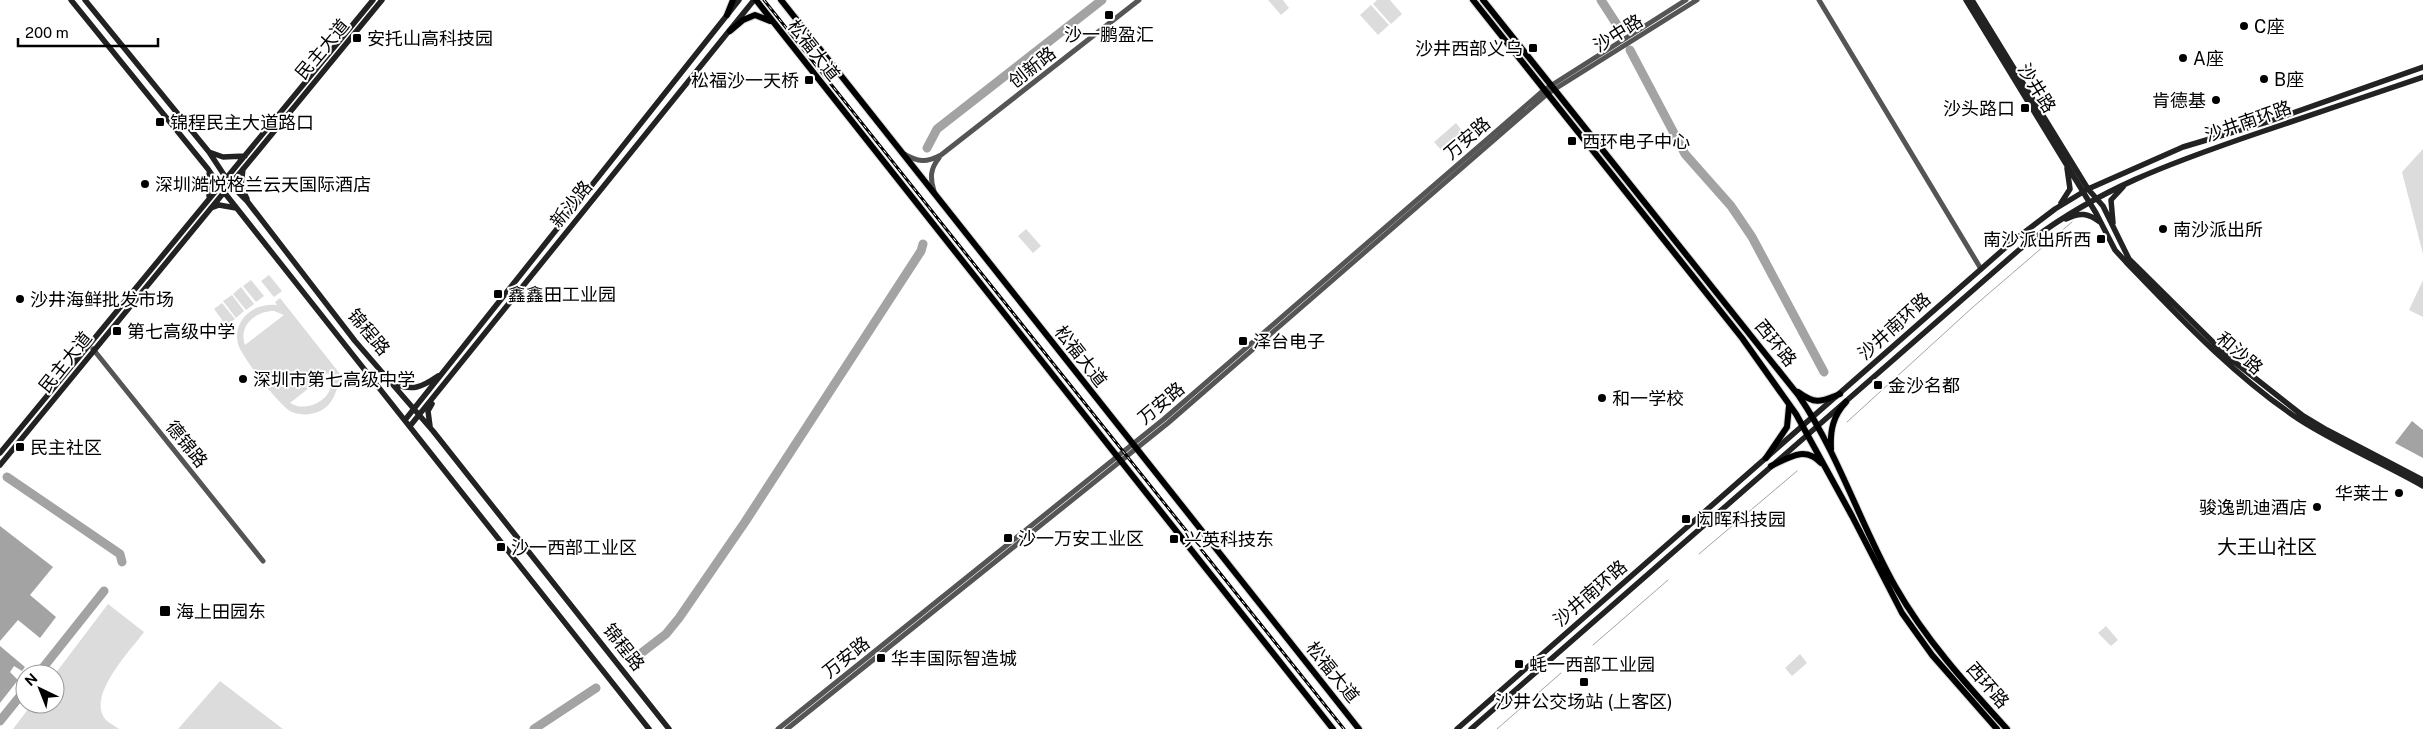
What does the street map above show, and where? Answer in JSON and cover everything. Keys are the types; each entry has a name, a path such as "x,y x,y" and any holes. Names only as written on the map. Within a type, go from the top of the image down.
{"main road":[{"name":"锦程路","path":"71,0 208,169 236,208 649,729"},
{"name":"锦程路","path":"85,0 209,152 228,181 248,201 355,341 432,430 669,729"},
{"name":"民主大道","path":"0,465 211,208 245,156 373,0"},
{"name":"民主大道","path":"228,181 243,168 382,0"},
{"path":"727,15 733,0"},
{"name":"新沙路","path":"405,420 739,0"},
{"name":"新沙路","path":"410,426 755,0"},
{"name":"松福大道","path":"755,0 1333,729"},
{"name":"松福大道","path":"781,0 1359,729"},
{"path":"787,0 793,16"},
{"name":"西环路","path":"1473,0 1742,338 1788,402 1808,434 1902,613 1932,654 1997,729"},
{"name":"西环路","path":"1483,0 1792,386 1831,453 1886,570 1908,608 1938,650 2007,729"},
{"name":"沙井路","path":"1966,0 2066,164 2086,190"},
{"name":"沙井路","path":"1972,0 2086,190"},
{"path":"730,31 743,20 755,15 764,17 776,26"},
{"name":"沙井南环路","path":"1457,729 1981,269 2026,230 2055,209 2086,190 2184,147 2270,121 2423,67"},
{"name":"沙井南环路","path":"1471,729 1808,434 2020,250 2048,228 2089,201 2188,157 2423,77"},
{"path":"209,152 223,157 245,156"},
{"path":"2055,209 2070,190 2066,164"},
{"path":"243,168 241,186 248,201"},
{"path":"208,169 211,185 208,200"},
{"path":"2115,232 2110,204 2114,195 2126,183"},
{"name":"民主大道","path":"0,453 208,200 222,190"},
{"name":"和沙路","path":"2086,190 2103,206 2129,259 2210,340 2272,393 2327,430 2423,480"},
{"name":"和沙路","path":"2086,190 2089,201 2115,250 2206,344 2243,376 2313,428 2423,486"},
{"path":"211,208 219,205 236,208"},
{"path":"2048,228 2083,214 2092,216 2102,224"},
{"path":"391,381 411,389 423,387 443,372"},
{"path":"1792,386 1813,401 1822,401 1840,394"},
{"path":"432,430 428,420 428,411 435,396"},
{"path":"1766,458 1787,427 1790,414 1788,402"},
{"path":"1831,453 1830,434 1832,424 1846,402"},
{"path":"1772,466 1798,454 1806,453 1814,455 1827,470"}],"street":[{"name":"创新路","path":"903,153 921,162 931,161 941,155 1139,0"},
{"name":"沙中路","path":"1553,88 1686,0"},
{"name":"沙中路","path":"1553,88 1697,0"},
{"path":"1818,0 1981,269"},
{"name":"万安路","path":"787,729 1134,447 1546,92 1553,88"},
{"name":"创新路","path":"935,195 931,176 934,164 941,155"},
{"name":"德锦路","path":"89,345 263,561"},
{"name":"万安路","path":"778,729 1118,460"}],"shaded area":[{"path":"1268,0 1283,0 1289,8 1281,15"},
{"path":"1377,0 1390,0 1402,14 1391,24 1373,4"},
{"path":"1371,5 1389,25 1378,35 1360,15"},
{"path":"1456,123 1464,133 1442,151 1434,142"},
{"path":"2423,149 2423,254 2402,172"},
{"path":"1026,229 1041,246 1033,253 1018,236"},
{"path":"269,275 282,291 274,297 261,281"},
{"path":"251,280 264,296 256,302 243,286"},
{"path":"2423,280 2423,317 2409,310"},
{"path":"241,287 254,304 246,310 233,294"},
{"path":"232,295 244,311 236,318 223,301"},
{"path":"280,298 344,379 339,383 338,381 335,394 326,408 318,412 299,414 287,408 262,381 238,344 238,327 247,314 260,306 277,305 275,302","holes":["274,311 284,315 245,345 243,338 246,325 255,316","328,373 331,381 330,389 321,401 314,405 306,406 290,403"]},
{"path":"222,303 235,319 226,325 214,309"},
{"path":"2412,421 2423,430 2423,458 2395,443"},
{"path":"0,526 53,567 30,595 56,617 40,638 18,620 0,641"},
{"path":"108,604 144,632 112,674 101,699 101,710 106,720 119,729 13,729 24,714 65,714 65,664 63,664"},
{"path":"2106,626 2118,640 2111,646 2098,633"},
{"path":"0,646 21,664 15,664 10,672 15,677 15,684 0,703"},
{"path":"1800,654 1807,663 1792,676 1785,668"},
{"path":"220,681 283,729 178,729"}],"waterway":[{"path":"927,148 937,129 1102,0"},
{"path":"1601,0 1621,31"},
{"path":"1630,50 1685,154 1731,206 1752,237 1824,372"},
{"path":"1847,422 1973,307 2072,222"},
{"path":"631,661 666,634 679,618 745,522 921,251 923,244"},
{"path":"1699,554 1797,471"},
{"path":"7,477 120,554 122,562"},
{"path":"1593,645 1668,580"},
{"path":"46,664 104,591"},
{"path":"1497,729 1561,673"},
{"path":"534,729 596,688"},
{"path":"0,721 15,702"}],"railway":[{"path":"764,0 1344,729"}],"place":[{"name":"沙一鹏盈汇","path":"1109,15"},
{"name":"C座","path":"2244,26"},
{"name":"安托山高科技园","path":"357,38"},
{"name":"沙井西部义乌","path":"1533,48"},
{"name":"A座","path":"2183,58"},
{"name":"B座","path":"2264,79"},
{"name":"松福沙一天桥","path":"809,80"},
{"name":"肯德基","path":"2216,100"},
{"name":"沙头路口","path":"2025,108"},
{"name":"锦程民主大道路口","path":"160,122"},
{"name":"西环电子中心","path":"1572,141"},
{"name":"深圳澔悦格兰云天国际酒店","path":"145,184"},
{"name":"南沙派出所","path":"2163,229"},
{"name":"南沙派出所西","path":"2101,239"},
{"name":"鑫鑫田工业园","path":"498,294"},
{"name":"沙井海鲜批发市场","path":"20,299"},
{"name":"第七高级中学","path":"117,331"},
{"name":"泽台电子","path":"1243,341"},
{"name":"深圳市第七高级中学","path":"243,379"},
{"name":"金沙名都","path":"1878,385"},
{"name":"和一学校","path":"1602,398"},
{"name":"民主社区","path":"20,447"},
{"name":"华莱士","path":"2399,493"},
{"name":"骏逸凯迪酒店","path":"2317,507"},
{"name":"闳晖科技园","path":"1686,519"},
{"name":"沙一万安工业区","path":"1008,538"},
{"name":"兴英科技东","path":"1174,539"},
{"name":"沙一西部工业区","path":"501,547"},
{"name":"海上田园东","path":"165,611"},
{"name":"华丰国际智造城","path":"881,658"},
{"name":"蚝一西部工业园","path":"1519,664"},
{"name":"沙井公交场站 (上客区)","path":"1584,682"}],"district":[{"name":"大王山社区","path":"2267,547"}]}
